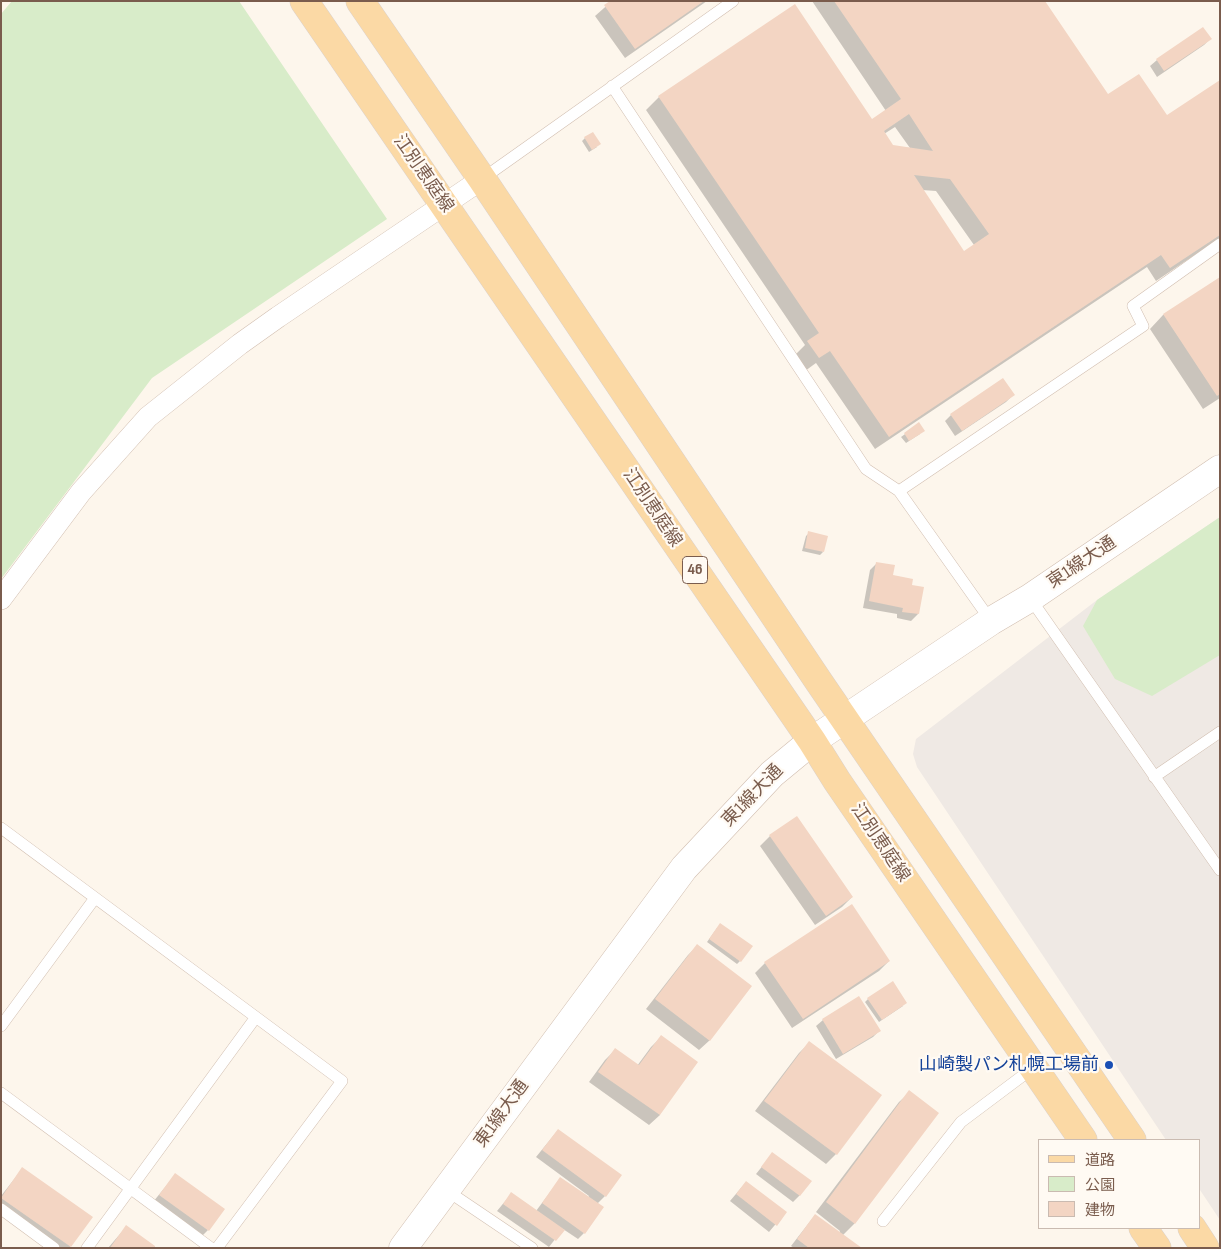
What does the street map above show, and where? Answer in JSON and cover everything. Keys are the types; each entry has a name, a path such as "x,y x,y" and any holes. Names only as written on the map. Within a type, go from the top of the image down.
{"main road":[{"name":"江別恵庭線","path":"304,1 812,741 837,781 1082,1139"},
{"name":"46","path":"360,1 482,179 844,720 1131,1139"},
{"path":"1145,1229 1157,1248"},
{"path":"1193,1229 1206,1248"}],"street":[{"path":"1,599 81,492 148,417 278,316 482,179"},
{"name":"東1線大通","path":"403,1248 684,868 772,774 812,741 991,621 1030,598 1220,469"}],"lane":[{"path":"482,179 733,1"},
{"path":"612,86 866,469 899,492 991,621"},
{"path":"899,492 1143,326 1133,306 1220,244"},
{"path":"1030,598 1220,870"},
{"path":"1154,777 1220,732"},
{"path":"1,828 342,1081 217,1248"},
{"path":"1,1026 95,898"},
{"path":"87,1248 256,1017"},
{"path":"883,1221 961,1122 1034,1068"},
{"path":"1,1093 211,1248"},
{"path":"446,1190 532,1248"},
{"path":"1,1209 54,1248"}],"shaded area":[{"path":"1220,517 1220,1220 1201,1192 1201,1139 1165,1139 917,767 913,754 916,739 1097,600"}],"green space":[{"path":"12,1 239,1 387,219 152,378 1,579 1,14"},
{"path":"1220,517 1220,655 1152,696 1115,679 1083,626 1097,600"}],"building":[{"path":"610,1 704,1 635,49 604,5"},
{"path":"834,1 1045,1 1108,94 1139,74 1167,115 1220,80 1220,235 1170,268 1161,255 889,437 830,351 819,358 807,341 819,333 658,96 795,4 872,119 901,99","holes":["909,114 933,151 893,145 884,131","914,175 950,179 989,234 964,251"]},
{"path":"1203,27 1212,39 1164,71 1156,59"},
{"path":"593,132 601,144 592,150 584,137"},
{"path":"1220,277 1220,394 1217,396 1163,314"},
{"path":"1003,378 1015,395 962,431 950,414"},
{"path":"919,422 925,431 909,441 904,433"},
{"path":"808,531 828,536 824,552 805,548"},
{"path":"876,562 895,565 893,575 913,579 912,585 924,587 919,614 902,612 903,608 869,601"},
{"path":"797,816 853,897 826,916 769,835"},
{"path":"852,904 890,961 803,1019 764,962"},
{"path":"720,923 753,946 741,962 709,939"},
{"path":"697,944 752,986 710,1041 655,999"},
{"path":"893,981 907,1003 882,1020 867,998"},
{"path":"859,996 881,1031 843,1054 822,1019"},
{"path":"661,1035 698,1062 660,1115 598,1072 615,1048 639,1065"},
{"path":"809,1041 882,1095 837,1155 764,1101"},
{"path":"909,1090 939,1113 855,1224 826,1202"},
{"path":"558,1129 622,1175 606,1197 542,1150"},
{"path":"772,1152 812,1181 800,1196 761,1167"},
{"path":"22,1167 93,1217 71,1247 1,1198"},
{"path":"175,1173 225,1209 209,1231 159,1195"},
{"path":"560,1177 604,1207 585,1234 542,1203"},
{"path":"746,1181 787,1212 777,1226 736,1194"},
{"path":"511,1192 565,1230 556,1241 503,1204"},
{"path":"815,1214 862,1248 809,1248 797,1239"},
{"path":"126,1225 155,1246 155,1248 110,1248"}],"place":[{"name":"山崎製パン札幌工場前","path":"1109,1065"}]}
